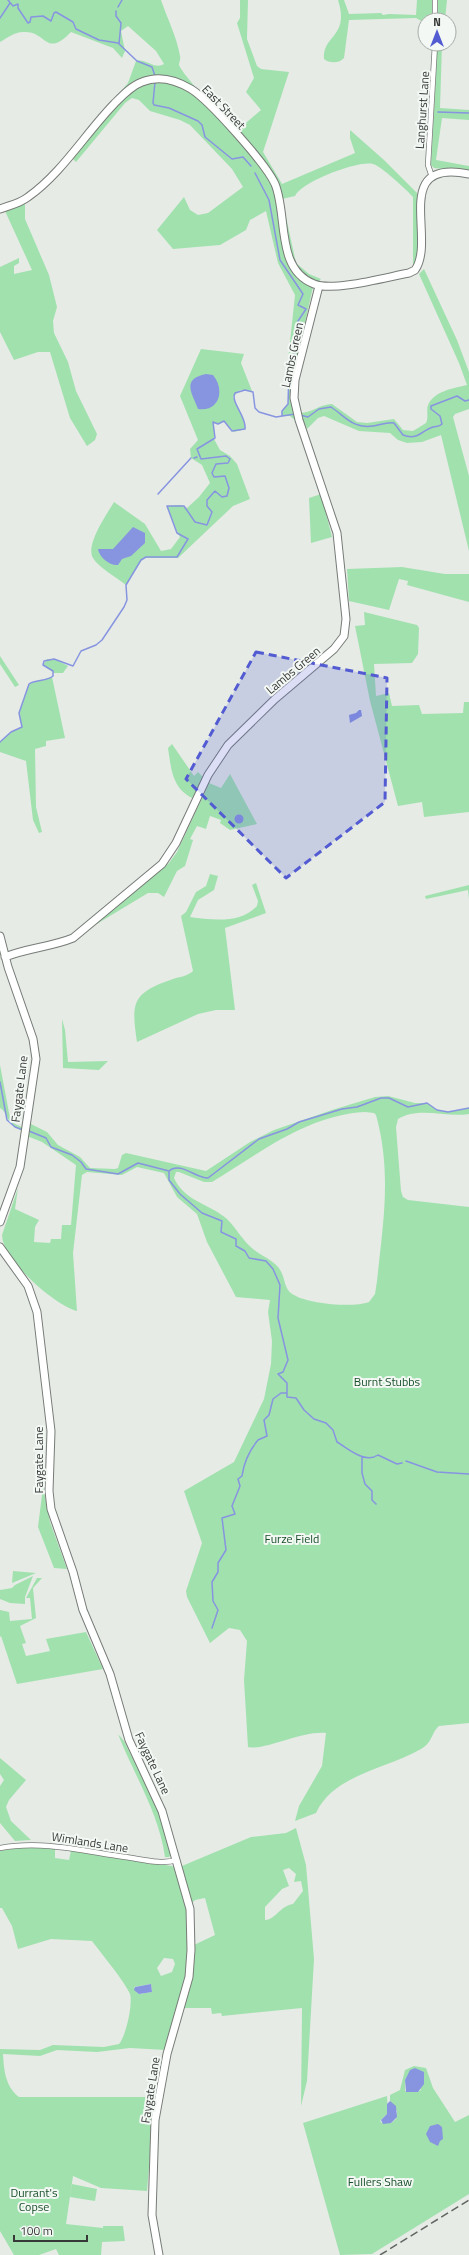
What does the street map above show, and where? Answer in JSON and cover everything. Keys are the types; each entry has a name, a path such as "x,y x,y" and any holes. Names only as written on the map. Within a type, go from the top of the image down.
{"street":[{"path":"435,0 435,12"},
{"name":"Langhurst Lane","path":"432,177 428,165 435,52"},
{"name":"East Street","path":"0,209 18,203 39,188 123,96 139,83 155,79 175,82 200,95 264,168 277,190 291,263 303,278 319,286"},
{"path":"319,286 331,286 374,280 415,270 420,257 422,197 432,177 446,171 469,174"},
{"name":"Lambs Green","path":"5,957 22,950 60,943 73,938 155,871 176,843 208,775 228,745 275,699 334,649 344,636 346,619 337,533 299,420 294,393 295,380 319,286"},
{"name":"Faygate Lane","path":"0,936 5,957 35,1048 35,1067 19,1172 0,1222"},
{"name":"Faygate Lane","path":"0,1247 29,1289 37,1312 50,1428 48,1491 51,1509 73,1572 83,1610 110,1674 129,1740 161,1807 190,1909 190,1970 168,2049 157,2104 152,2215 159,2255"},
{"name":"Wimlands Lane","path":"0,1848 20,1845 51,1845 166,1862 177,1860"}],"highlighted area":[{"path":"256,652 387,678 385,802 286,878 186,779"}],"green space":[{"path":"0,0 161,0 177,42 180,57 179,65 217,113 240,128 261,110 246,92 254,78 237,23 240,18 240,0 248,0 247,39 257,66 261,69 289,72 263,152 282,184 355,153 350,138 350,130 384,160 417,193 417,260 413,266 413,197 406,189 377,165 355,165 331,173 299,190 295,196 282,199 296,263 309,274 321,279 313,287 292,380 296,421 290,416 282,416 282,412 288,404 288,361 295,295 278,263 266,211 250,220 246,230 220,245 173,249 157,230 184,197 190,210 198,215 208,213 243,187 232,169 190,125 180,120 150,111 139,100 132,98 125,103 76,162 73,159 120,98 117,96 128,83 136,61 143,61 157,66 164,64 156,51 128,26 121,31 125,51 122,58 113,48 71,32 56,43 46,41 31,33 23,32 14,34 0,42"},
{"path":"338,0 344,0 349,14 381,13 383,15 416,15 417,0 447,0 446,12 417,12 417,19 349,20 344,58 335,62 326,61 324,59 325,51 327,45 338,29 341,21 341,12"},
{"path":"435,52 442,52 440,108 469,110 469,120 442,118 436,160 469,166 469,172 434,168 431,165 437,57"},
{"path":"25,204 25,219 49,275 57,307 53,321 54,333 68,362 76,391 97,434 95,440 87,446 70,418 50,352 38,352 14,360 0,332 0,267 19,258 19,263 14,266 14,274 32,270 5,211"},
{"path":"424,269 457,340 469,372 469,409 455,414 453,417 469,476 469,551 441,435 422,442 407,443 398,440 390,433 359,431 324,416 318,418 307,429 300,413 308,412 324,405 332,404 357,422 367,423 394,419 403,430 413,431 426,423 428,405 435,396 456,387 467,385 459,363 419,274"},
{"path":"201,349 244,354 241,363 252,391 240,390 233,397 245,423 245,429 234,432 224,421 218,424 213,423 215,435 214,439 220,450 230,456 237,464 250,499 233,506 178,558 143,558 126,585 99,565 93,558 91,552 94,538 114,502 145,524 161,551 171,549 180,537 167,506 181,505 187,508 199,497 210,483 202,465 191,458 190,449 198,440 180,396"},
{"path":"321,494 332,537 311,543 309,498"},
{"path":"402,567 445,574 469,574 469,602 407,585 408,581 399,579 389,610 349,601 347,569"},
{"path":"364,612 417,625 419,628 418,654 412,663 374,664 376,696 389,693 392,706 419,705 422,714 463,713 464,702 469,702 469,812 424,817 422,802 398,806 370,701 355,626 365,625"},
{"path":"0,656 19,685 15,687 0,664"},
{"path":"47,659 57,660 68,666 63,673 54,673 43,665"},
{"path":"52,677 65,738 46,741 46,746 35,749 36,807 42,832 39,833 33,820 26,761 0,752 0,742 11,732 22,727 19,713 29,684"},
{"path":"172,744 194,776 198,772 204,778 192,798 185,794 176,783 170,763 168,748"},
{"path":"230,774 257,824 230,830 220,823 221,820 210,816 206,829 197,826 190,839 193,840 185,866 177,871 164,897 158,893 148,893 95,925 169,863 177,852 209,783 221,788"},
{"path":"210,874 218,876 214,890 198,900 190,917 217,920 243,916 257,906 258,901 252,885 256,883 266,913 225,928 235,1010 216,1010 198,1014 137,1042 134,1017 137,1001 149,989 193,971 181,916 186,912 196,892 206,886"},
{"path":"469,885 469,899 468,890 426,899 425,896"},
{"path":"62,1019 65,1030 68,1062 108,1061 99,1070 63,1068"},
{"path":"0,1065 10,1118 15,1124 24,1128 23,1131 10,1122 3,1110 0,1108"},
{"path":"388,1096 415,1103 427,1103 437,1110 448,1112 469,1108 469,1114 460,1115 415,1113 406,1115 398,1119 396,1127 401,1191 403,1197 408,1200 469,1207 469,1723 439,1726 428,1743 421,1749 348,1781 335,1789 324,1800 316,1813 295,1821 299,1806 322,1766 326,1733 305,1735 264,1746 248,1747 244,1680 247,1641 240,1630 229,1628 210,1643 187,1597 186,1591 202,1543 184,1491 234,1462 264,1399 271,1364 272,1341 268,1312 270,1300 236,1297 207,1242 197,1214 177,1197 164,1173 137,1167 122,1175 87,1172 82,1175 73,1253 77,1311 56,1300 31,1280 10,1256 4,1245 2,1235 18,1188 15,1209 39,1220 35,1227 34,1242 50,1243 51,1239 61,1239 62,1225 71,1225 76,1165 42,1142 27,1136 29,1123 47,1132 58,1145 80,1157 90,1168 118,1168 122,1155 126,1153 206,1171 250,1142 274,1130 375,1097","holes":["365,1112 374,1113 376,1115 381,1136 384,1157 385,1198 377,1281 375,1294 369,1302 353,1305 320,1303 310,1301 290,1293 281,1271 275,1264 249,1246 227,1219 184,1192 178,1186 174,1178 176,1172 179,1172 204,1182 212,1182 266,1148 304,1128 323,1120 344,1115"]},
{"path":"43,1487 50,1522 67,1569 54,1568 38,1527"},
{"path":"13,1571 36,1573 12,1583"},
{"path":"33,1576 25,1597 25,1604 10,1603 0,1599 0,1590 12,1588"},
{"path":"37,1578 42,1578 33,1588 36,1618 20,1626 26,1643 22,1644 26,1656 50,1651 46,1639 86,1632 103,1669 17,1684 1,1636 0,1637 0,1610 9,1612 10,1621 32,1619 30,1598 26,1598"},
{"path":"118,1734 124,1741 159,1811 171,1854 169,1857 165,1857 162,1841 152,1810"},
{"path":"0,1758 26,1780 9,1800 6,1807 11,1821 31,1840 15,1841 0,1823 0,1786 4,1780 0,1774"},
{"path":"296,1828 306,1865 314,1959 307,2081 301,2106 302,2008 222,2016 221,2013 212,2014 211,2008 184,2008 191,1974 194,1945 215,1935 205,1898 195,1900 191,1904 182,1866 251,1837 286,1833","holes":["289,1868 296,1874 294,1882 301,1881 303,1891 293,1904 288,1905 272,1918 265,1920 265,1907 282,1889 289,1886 283,1870"]},
{"name":"Durrant's Copse","path":"29,1846 55,1849 55,1858 69,1860 71,1851 172,1866 176,1869 188,1911 187,1966 181,1998 166,2050 130,2048 97,2052 57,2050 40,2056 3,2054 8,2083 14,2093 19,2097 155,2097 147,2191 101,2188 73,2176 66,2224 103,2228 103,2226 123,2226 125,2241 102,2242 101,2255 59,2255 56,2249 39,2255 14,2255 0,2231 0,2049 40,2050 53,2045 104,2047 119,2044 122,2040 130,2012 131,1999 130,1994 123,1982 92,1941 51,1939 18,1949 12,1926 2,1908 0,1908 0,1851","holes":["164,1958 173,1959 175,1964 172,1972 161,1976 157,1968","151,1984 152,1992 139,1994 134,1987"]},
{"name":"Fullers Shaw","path":"414,2066 426,2068 433,2088 455,2122 469,2115 469,2194 372,2254 340,2255 303,2123 387,2096 388,2113 380,2121 382,2123 391,2123 396,2119 397,2111 390,2101 390,2095 400,2090 405,2070","holes":["412,2069 421,2090 417,2092 405,2091 405,2080"]},
{"path":"72,2184 97,2189 95,2201 70,2197"}],"water":[{"path":"206,374 213,375 217,381 219,387 218,398 216,403 211,407 198,409 190,387 193,379"},
{"path":"133,527 145,533 145,543 131,556 122,559 118,565 115,565 105,560 100,555 98,549 113,549"},
{"path":"361,710 362,716 350,723 349,715 356,713"},
{"path":"239,814 244,819 239,824 234,819"},
{"path":"151,1984 152,1992 139,1994 134,1990 135,1987"},
{"path":"415,2068 424,2072 424,2084 418,2092 406,2092 405,2080 410,2070"},
{"path":"390,2101 396,2106 397,2117 391,2123 383,2124 381,2120 387,2114 387,2104"},
{"path":"438,2124 442,2127 443,2139 440,2141 438,2146 430,2142 426,2134 430,2126"}],"waterway":[{"path":"8,0 13,6 18,4 18,8 28,23 30,22 31,17 43,16 51,21 54,13 56,12 73,22 76,29 99,40 118,43 137,61 152,67 155,76"},
{"path":"118,7 122,0"},
{"path":"0,18 10,3"},
{"path":"116,11 116,16 121,23 119,44"},
{"path":"155,82 154,105 169,108 198,121 202,125 205,137 232,159 243,157 251,166"},
{"path":"438,112 469,113"},
{"path":"255,173 269,200 280,260 303,294 298,305 306,309 298,321 299,336 289,372 288,404 282,411 282,416"},
{"path":"0,742 11,732 22,727 19,713 29,684 53,676 53,671 43,665 44,661 54,659 73,666 81,651 96,645 102,640 124,607 127,600 126,585 141,560 146,557 177,557 188,539 177,533 167,506 184,506 195,522 207,525 212,512 207,506 207,500 215,491 222,497 227,496 229,488 225,476 214,477 212,473 216,464 228,463 230,459 226,456 201,459 197,449 215,438 213,422 218,424 224,421 232,431 245,429 244,420 235,401 235,393 245,390 253,392 255,408 259,412 276,417 295,414"},
{"path":"300,415 308,417 319,409 331,407 350,421 360,426 394,423 403,435 412,437 429,428 442,424 440,416 431,409 431,406 457,396 465,401 469,400"},
{"path":"158,494 191,458"},
{"path":"0,1082 7,1120 15,1127 23,1130"},
{"path":"169,1171 173,1168 178,1168 204,1178 208,1178 259,1139 287,1129 299,1122 342,1109 357,1107 381,1098 389,1098 408,1107 427,1103 437,1110 448,1112 469,1108"},
{"path":"29,1131 46,1138 51,1147 72,1155 81,1162 86,1169 118,1174 138,1163 169,1171"},
{"path":"169,1171 169,1180 180,1194 202,1213 222,1221 221,1232 236,1239 236,1246 245,1251 249,1258 266,1261 273,1269 280,1285 278,1318 288,1360 283,1372 278,1374 287,1383 287,1397 296,1398 304,1410 314,1419 326,1423 333,1430 337,1442 352,1452 362,1457 368,1458 378,1455 397,1464 402,1463"},
{"path":"212,1628 218,1610 213,1601 212,1582 218,1572 218,1563 226,1550 222,1518 235,1514 232,1506 240,1486 238,1479 242,1476 247,1457 258,1440 267,1436 264,1420 269,1415 273,1399 281,1393 286,1393"},
{"path":"362,1457 362,1473 365,1484 372,1491 372,1500 376,1504"},
{"path":"406,1461 437,1472 469,1474"}],"railway":[{"path":"380,2255 469,2200"}],"park label":[{"name":"Burnt Stubbs","path":"387,1381"},
{"name":"Furze Field","path":"292,1538"}]}
